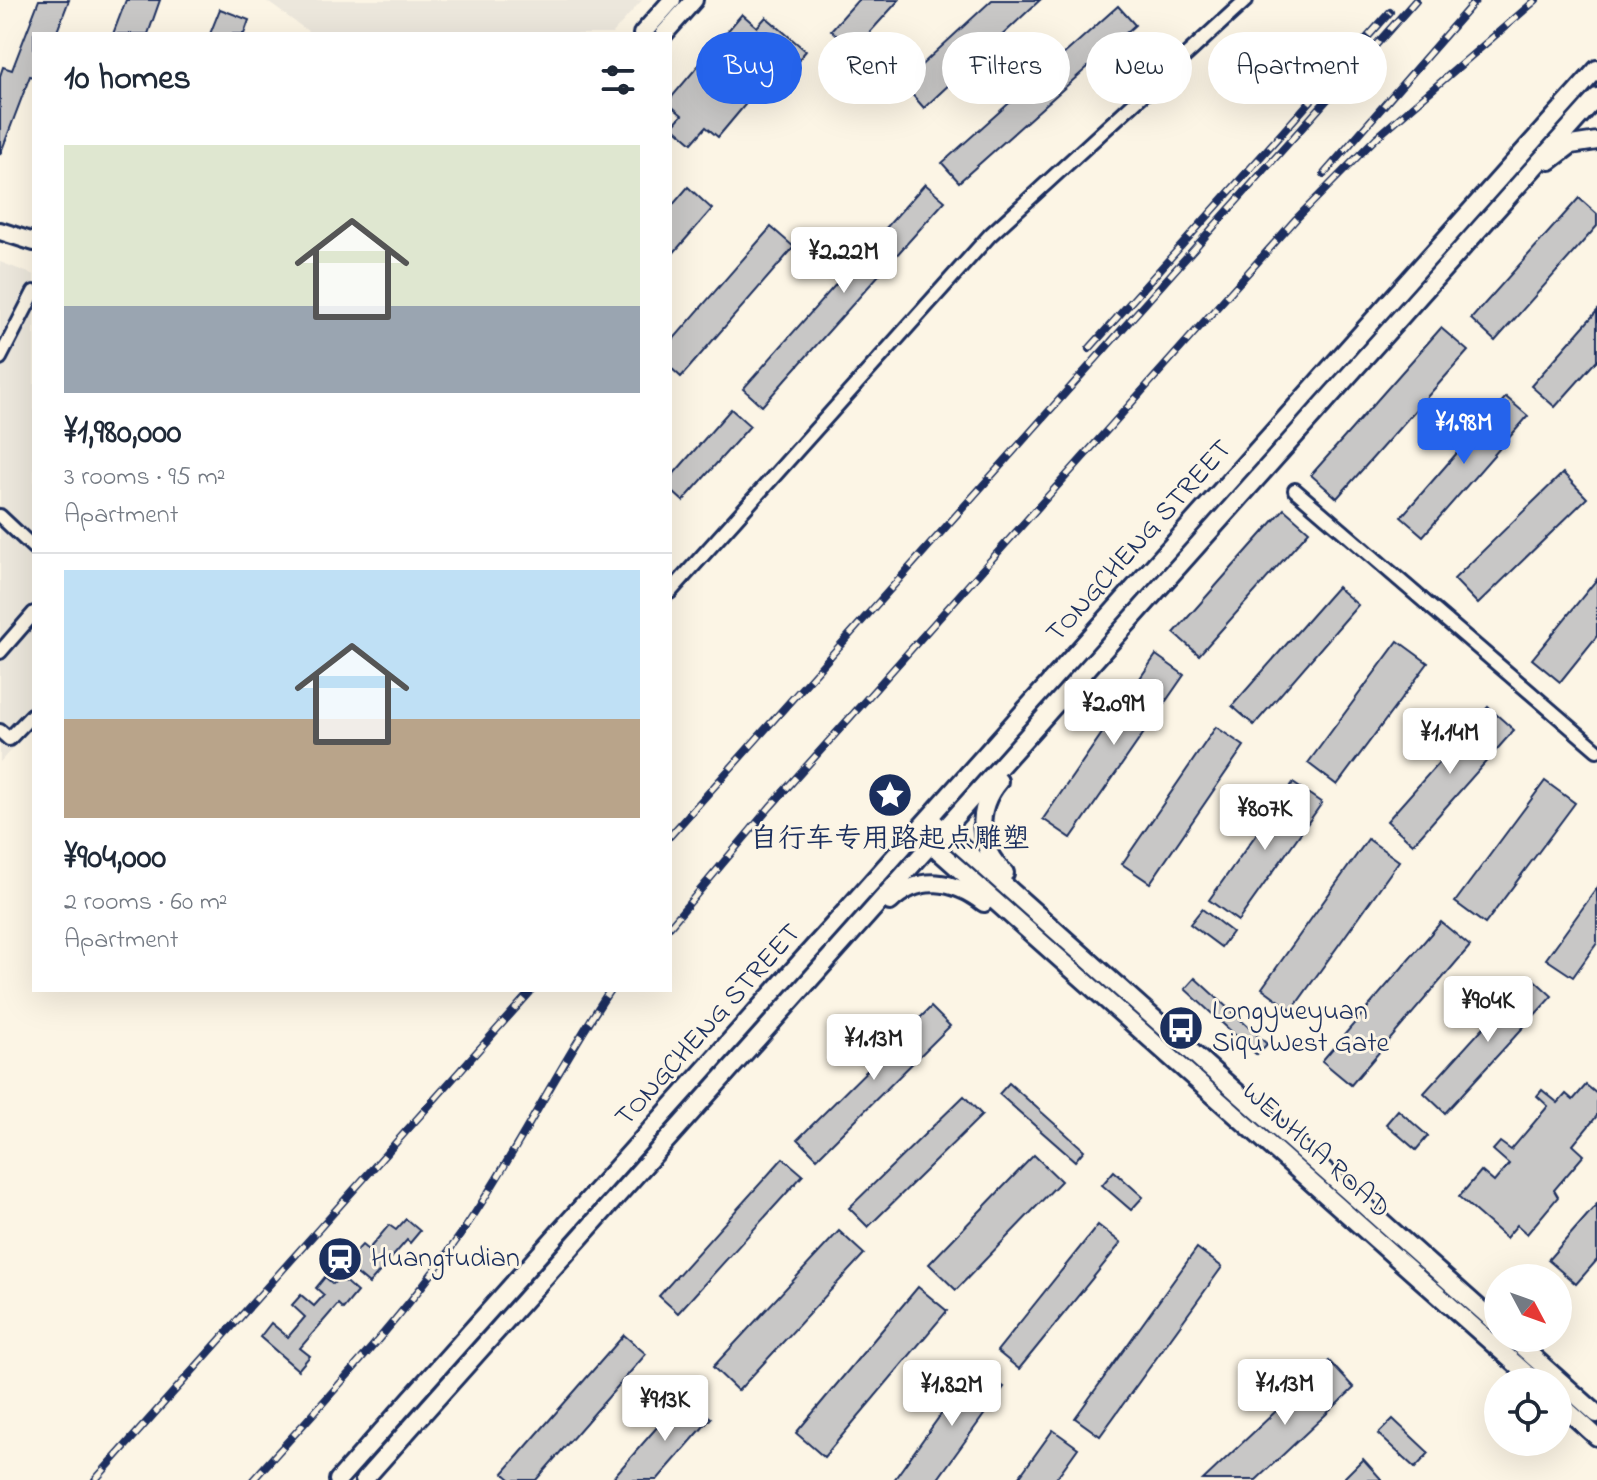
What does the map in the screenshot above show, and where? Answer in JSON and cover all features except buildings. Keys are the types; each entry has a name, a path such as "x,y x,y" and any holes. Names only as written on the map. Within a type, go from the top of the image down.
{"main road":[{"path":"644,32 672,0"},
{"path":"666,32 694,0"},
{"name":"TONGCHENG STREET","path":"338,1480 1594,78"},
{"name":"TONGCHENG STREET","path":"366,1478 1597,97"},
{"path":"1440,273 1491,228 1556,155 1571,145 1597,141"},
{"path":"0,231 32,241"},
{"path":"1087,669 1038,737 991,791 981,822 987,849 999,868 1071,933 1117,985"},
{"name":"WENHUA ROAD","path":"929,817 1484,1313"},
{"name":"WENHUA ROAD","path":"917,831 1520,1368"},
{"path":"785,1008 827,970 893,898 919,884 944,883 966,891 1052,952"},
{"path":"1528,1352 1597,1414"},
{"path":"1572,1415 1597,1437"}],"street":[{"path":"672,590 990,235 1246,0"},
{"path":"0,358 32,296"},
{"path":"1295,490 1597,750"},
{"path":"1,519 32,546"},
{"path":"0,652 32,615"},
{"path":"0,750 5,735 32,715"}],"shaded area":[{"path":"265,0 642,0 614,32 309,32"},
{"path":"0,262 32,274 32,726 0,762"}],"railway":[{"path":"672,834 1416,0"},
{"path":"1324,174 1476,0"},
{"path":"672,924 770,807 1296,219 1376,138 1536,0"},
{"path":"1089,349 1390,12"},
{"path":"95,1480 530,992"},
{"path":"253,1480 387,1329 437,1267 500,1174 609,992"}],"place":[{"name":"自行车专用路起点雕塑","path":"890,795"},
{"name":"Longyueyuan Siqu West Gate","path":"1181,1028"},
{"name":"Huangtudian","path":"340,1259"}]}
